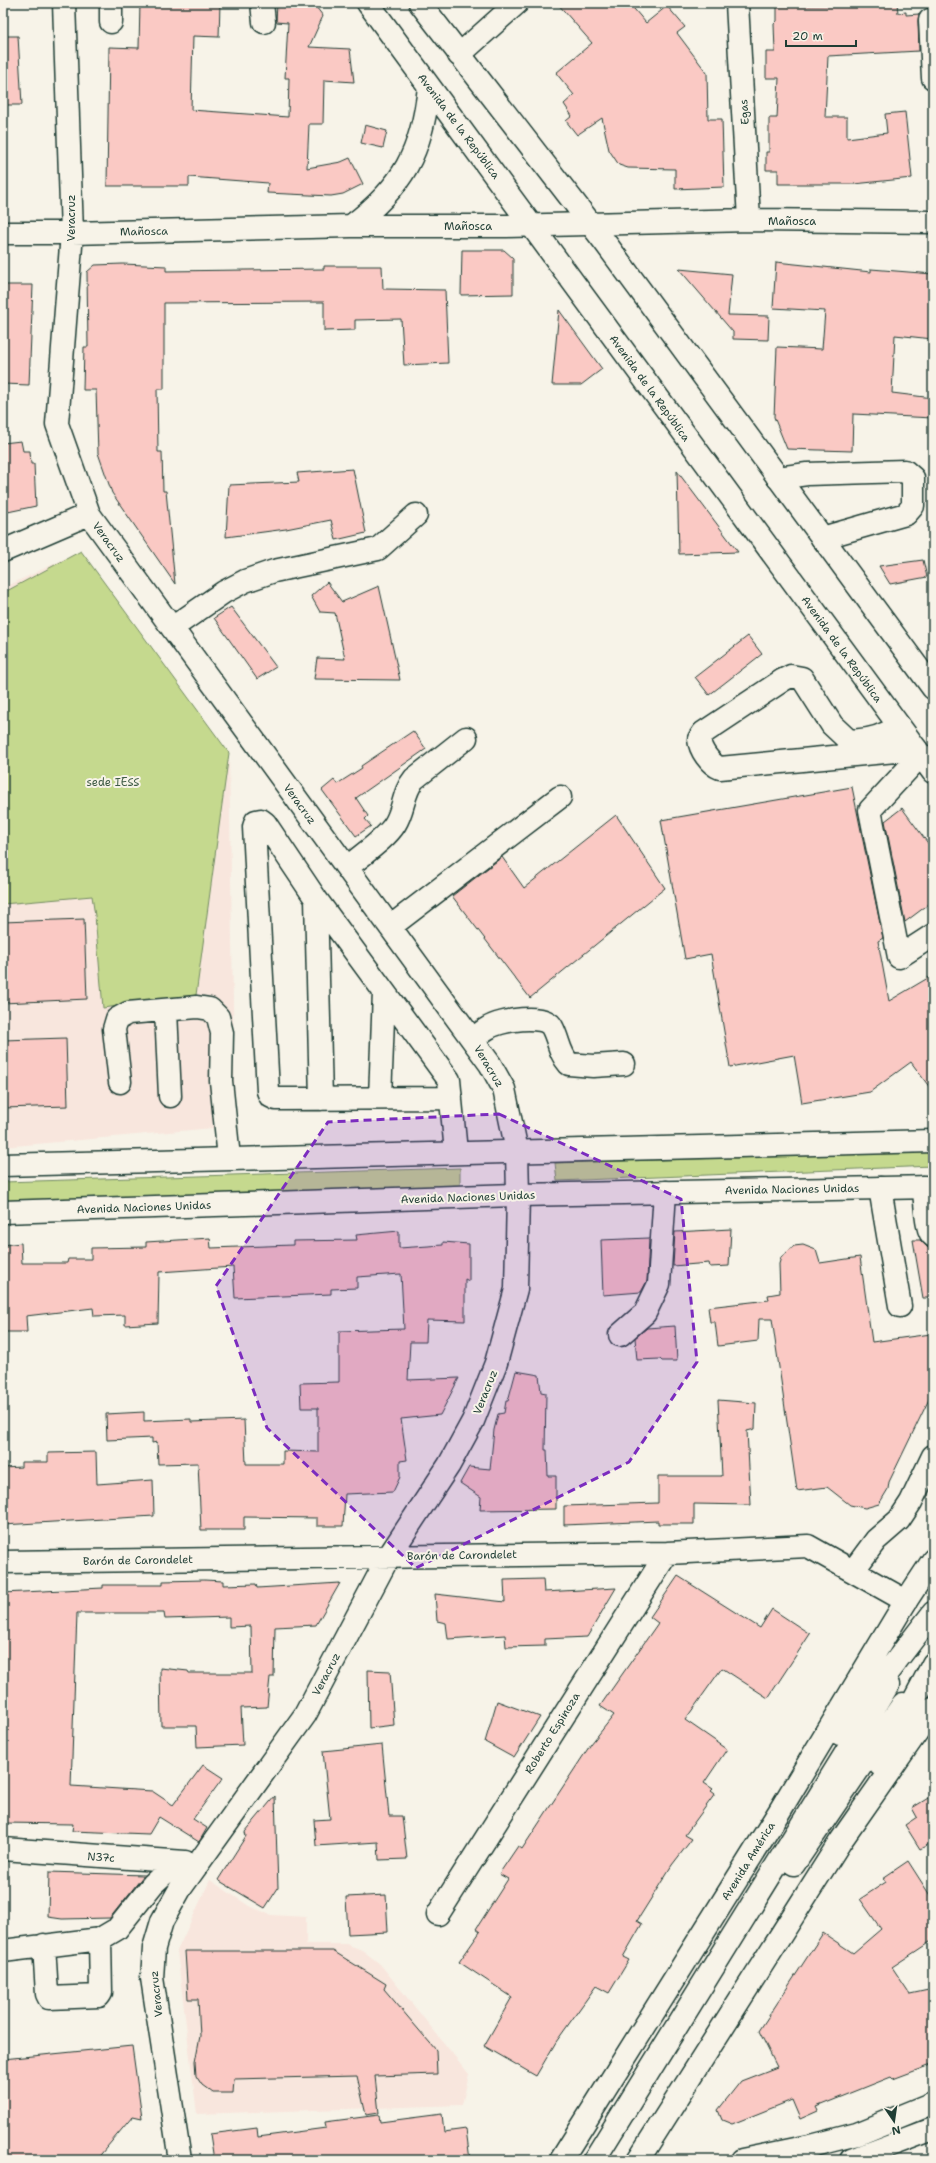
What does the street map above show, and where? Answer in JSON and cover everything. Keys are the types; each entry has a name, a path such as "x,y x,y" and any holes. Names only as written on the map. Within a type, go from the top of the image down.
{"street":[{"name":"Veracruz","path":"64,3 72,233 57,424 89,514 473,1039 504,1089 517,1151 518,1195 516,1289 496,1363 473,1421 449,1465 390,1556 305,1715 180,1889 162,1921 154,1948 152,1978 180,2160"},
{"name":"Avenida de la República","path":"368,3 923,759"},
{"path":"420,3 591,224 933,688"},
{"path":"459,55 517,3"},
{"name":"Egas","path":"737,3 748,220"},
{"path":"930,20 933,78"},
{"path":"351,226 373,210 392,190 407,167 419,143 426,116 429,87"},
{"name":"Mañosca","path":"3,232 72,233 351,226 532,225 748,220 933,222"},
{"path":"778,478 807,474 905,471 913,478 913,506 906,514 822,538"},
{"path":"3,551 89,514"},
{"path":"172,628 224,592 245,581 274,571 378,549 416,515"},
{"path":"899,726 887,734 867,740 850,748 720,768 712,764 700,744 699,739 702,733 791,676 802,678 832,725 850,748 923,759"},
{"path":"347,868 395,825 408,787 414,779 466,738"},
{"path":"923,759 870,810 899,957 933,936"},
{"path":"390,927 560,797"},
{"path":"451,1098 276,1099 270,1096 268,1091 254,827 256,821 261,820 265,822 316,898 449,1080 451,1098 456,1152"},
{"path":"316,898 321,1099"},
{"path":"380,1098 384,992"},
{"path":"120,1082 114,1029 117,1019 128,1013 166,1011 197,1007 210,1009 218,1017 222,1033 221,1081 229,1158"},
{"path":"166,1011 170,1096"},
{"path":"473,1039 488,1027 506,1022 540,1019 547,1021 552,1027 561,1053 569,1064 593,1066 624,1064"},
{"path":"3,1165 456,1152 933,1141"},
{"path":"928,1187 926,1201 928,1230 933,1236"},
{"name":"Avenida Naciones Unidas","path":"3,1212 518,1195 928,1187"},
{"path":"880,1188 900,1306"},
{"path":"620,1335 644,1313 659,1284 665,1192"},
{"path":"852,1571 876,1540 898,1520 911,1502 933,1456"},
{"name":"Barón de Carondelet","path":"3,1562 667,1553 808,1546 906,1601"},
{"name":"Roberto Espinoza","path":"438,1914 667,1553"},
{"name":"Avenida América","path":"561,2160 779,1812 906,1601 933,1560"},
{"path":"779,1812 928,1619"},
{"path":"594,2160 751,1909 928,1619"},
{"path":"609,2160 756,1920 933,1660"},
{"path":"840,1842 933,1664"},
{"path":"638,2160 840,1842 933,1710"},
{"name":"N37c","path":"3,1850 200,1863"},
{"path":"3,1951 100,1939 116,1929 153,1884 177,1862"},
{"path":"44,1945 47,1994 49,1998 99,1996 101,1993 100,1939"},
{"path":"742,2160 810,2146 857,2134 933,2103"},
{"path":"857,2134 855,2160 933,2129"}],"highlighted area":[{"path":"499,1114 681,1199 697,1362 629,1462 416,1568 267,1428 216,1286 328,1122"}],"shaded area":[{"name":"sede IESS","path":"81,551 229,753 235,1126 3,1147 3,588"},
{"path":"210,1880 249,1906 271,1915 306,1917 306,1944 346,1944 362,1950 380,1964 469,2074 462,2105 197,2114 177,1951"}],"green space":[{"name":"sede IESS","path":"81,551 229,753 196,995 103,1008 92,896 3,904 3,593"},
{"path":"933,1152 933,1166 557,1181 555,1163"},
{"path":"460,1168 460,1186 3,1201 3,1182"}],"building":[{"path":"140,3 220,3 219,37 193,36 191,110 288,117 289,78 285,78 288,23 276,22 277,3 313,3 323,16 309,47 350,49 354,82 324,80 323,124 309,124 307,168 341,162 350,158 363,184 343,194 331,196 267,193 268,183 189,177 189,186 107,186 109,47 139,48"},
{"path":"557,3 629,3 646,23 667,6 685,27 677,33 707,73 708,119 722,119 724,187 675,189 675,169 628,168 619,165 609,150 602,118 577,135 566,121 572,116 564,104 574,95 556,73 592,43"},
{"path":"850,3 897,3 898,13 906,12 906,15 919,14 919,51 828,56 825,117 847,117 847,138 887,133 885,114 905,112 912,178 854,184 778,184 778,170 766,170 766,152 769,152 769,118 777,118 779,78 766,78 766,52 775,52 774,24 777,21 777,6 850,5"},
{"path":"3,36 18,36 22,105 3,105"},
{"path":"365,125 387,131 383,148 361,143"},
{"path":"462,250 504,250 513,258 513,294 461,295"},
{"path":"776,262 871,272 871,269 933,274 933,339 895,335 892,393 933,398 933,418 853,414 852,451 787,449 774,417 777,347 822,349 825,311 773,308"},
{"path":"123,264 166,266 166,271 324,269 324,266 382,266 383,289 445,290 448,363 404,365 401,319 355,320 355,330 324,331 324,302 164,303 164,389 157,389 158,452 162,452 163,491 166,491 175,584 112,493 98,453 96,390 83,390 84,347 88,347 87,272 95,265"},
{"path":"679,269 732,274 728,315 769,316 768,340 733,339 733,332"},
{"path":"3,285 33,285 29,385 3,384"},
{"path":"559,310 602,369 581,385 552,385"},
{"path":"21,441 23,451 30,451 31,464 34,464 36,506 3,513 3,443"},
{"path":"353,469 366,533 336,540 331,520 286,529 226,537 229,485 299,482 297,473"},
{"path":"677,471 738,552 679,554"},
{"path":"923,560 927,577 890,584 879,566"},
{"path":"327,582 342,602 379,586 400,680 314,679 317,658 345,659 335,613 320,612 311,596"},
{"path":"231,607 276,667 257,679 214,618"},
{"path":"748,636 762,654 709,695 695,677"},
{"path":"413,731 426,749 356,798 368,816 365,819 371,826 356,836 322,790 334,780 337,784 362,768 361,766"},
{"path":"852,787 883,938 878,941 889,1001 933,975 933,1092 911,1062 870,1092 802,1103 794,1055 730,1067 711,954 685,959 661,820"},
{"path":"902,808 933,850 933,901 905,922 885,821"},
{"path":"616,815 665,888 530,998 452,896 502,857 524,888"},
{"path":"84,919 87,999 3,1003 3,922"},
{"path":"66,1038 68,1106 3,1108 3,1040"},
{"path":"731,1229 729,1266 710,1267 709,1263 673,1266 675,1232"},
{"path":"399,1231 399,1248 443,1245 443,1242 469,1244 469,1281 465,1279 465,1321 427,1320 426,1342 410,1342 408,1380 459,1378 440,1415 401,1419 407,1460 400,1461 400,1477 393,1492 345,1494 343,1526 317,1526 317,1518 244,1517 244,1530 201,1530 198,1463 158,1464 157,1442 152,1443 152,1438 107,1440 106,1414 144,1412 144,1421 191,1419 191,1422 244,1420 246,1464 283,1464 283,1451 318,1452 318,1408 301,1408 300,1383 339,1382 339,1331 404,1329 401,1274 357,1277 357,1288 331,1289 331,1294 235,1298 233,1267 159,1272 158,1323 125,1325 125,1315 94,1316 93,1308 26,1316 27,1332 3,1332 3,1245 21,1243 22,1263 67,1263 68,1259 91,1259 91,1248 146,1247 146,1242 210,1238 211,1248 293,1245 293,1241 357,1240 356,1235"},
{"path":"649,1238 647,1281 641,1292 603,1295 601,1240"},
{"path":"913,1240 920,1240 928,1248 933,1248 933,1298 923,1298"},
{"path":"803,1245 816,1250 820,1263 860,1257 872,1342 931,1334 933,1391 889,1482 888,1489 879,1504 865,1508 850,1505 827,1487 797,1491 772,1319 759,1319 758,1341 718,1346 715,1322 710,1322 708,1307 769,1300 768,1295 780,1293 779,1264 781,1257 794,1246"},
{"path":"675,1326 677,1361 662,1361 660,1359 637,1360 635,1338 647,1328"},
{"path":"516,1371 539,1375 541,1392 546,1393 545,1450 547,1450 548,1476 556,1476 556,1509 480,1510 481,1497 460,1483 469,1467 490,1469 494,1430 498,1414 504,1413 506,1401 508,1401"},
{"path":"718,1400 756,1403 755,1429 747,1431 751,1505 694,1504 694,1524 658,1524 658,1521 564,1525 564,1506 658,1503 658,1476 722,1476"},
{"path":"96,1452 97,1484 153,1480 154,1516 3,1525 3,1468 21,1467 21,1462 48,1462 48,1453"},
{"path":"678,1576 760,1628 772,1609 810,1634 768,1698 722,1668 685,1720 727,1749 704,1783 713,1789 711,1791 715,1794 685,1835 692,1839 672,1865 637,1921 642,1924 623,1957 629,1960 609,1993 596,1986 556,2042 536,2076 484,2046 512,1997 459,1962 480,1932 476,1929 508,1879 499,1874 518,1846 522,1849 591,1744 614,1715 600,1706 658,1623 650,1617"},
{"path":"543,1579 544,1592 616,1588 587,1637 545,1639 545,1646 506,1647 505,1635 448,1639 446,1623 437,1621 435,1594 505,1602 504,1580"},
{"path":"163,1581 223,1581 223,1585 256,1584 257,1588 340,1583 316,1625 275,1627 274,1677 270,1677 267,1707 241,1708 243,1745 197,1747 196,1726 161,1726 160,1668 188,1671 189,1673 252,1673 251,1626 229,1627 229,1617 165,1619 164,1613 77,1613 71,1786 152,1791 173,1805 203,1765 223,1778 193,1819 207,1828 199,1842 159,1817 149,1834 72,1831 73,1824 3,1823 3,1593 103,1588 103,1585 163,1585"},
{"path":"368,1670 390,1671 394,1725 369,1728"},
{"path":"497,1701 540,1717 514,1758 485,1742"},
{"path":"382,1745 389,1816 402,1816 407,1859 379,1860 378,1842 316,1846 314,1820 330,1819 323,1751"},
{"path":"933,1795 933,1842 920,1849 905,1825 917,1817 912,1808"},
{"path":"275,1796 278,1888 265,1908 218,1880 246,1836 245,1832"},
{"path":"908,1861 933,1900 933,1940 892,1967 910,1994 933,1989 933,2064 893,2079 891,2077 816,2107 818,2111 800,2119 792,2100 732,2124 722,2120 718,2110 741,2081 777,2067 759,2031 823,1933 853,1953 881,1929 860,1899 886,1882 883,1878"},
{"path":"49,1872 144,1875 110,1918 62,1919 48,1917"},
{"path":"386,1895 388,1932 348,1934 346,1897"},
{"path":"185,1951 333,1951 386,1984 384,1989 436,2050 437,2074 375,2076 379,2113 366,2115 357,2076 234,2079 233,2093 213,2093 202,2085 196,2076 195,2062 200,2036 198,1999 188,1999"},
{"path":"132,2046 142,2118 133,2116 96,2160 5,2160 3,2146 3,2059"},
{"path":"442,2114 444,2132 466,2129 470,2160 214,2160 210,2134 257,2128 258,2137 326,2128 325,2122 379,2115 380,2122"}]}
